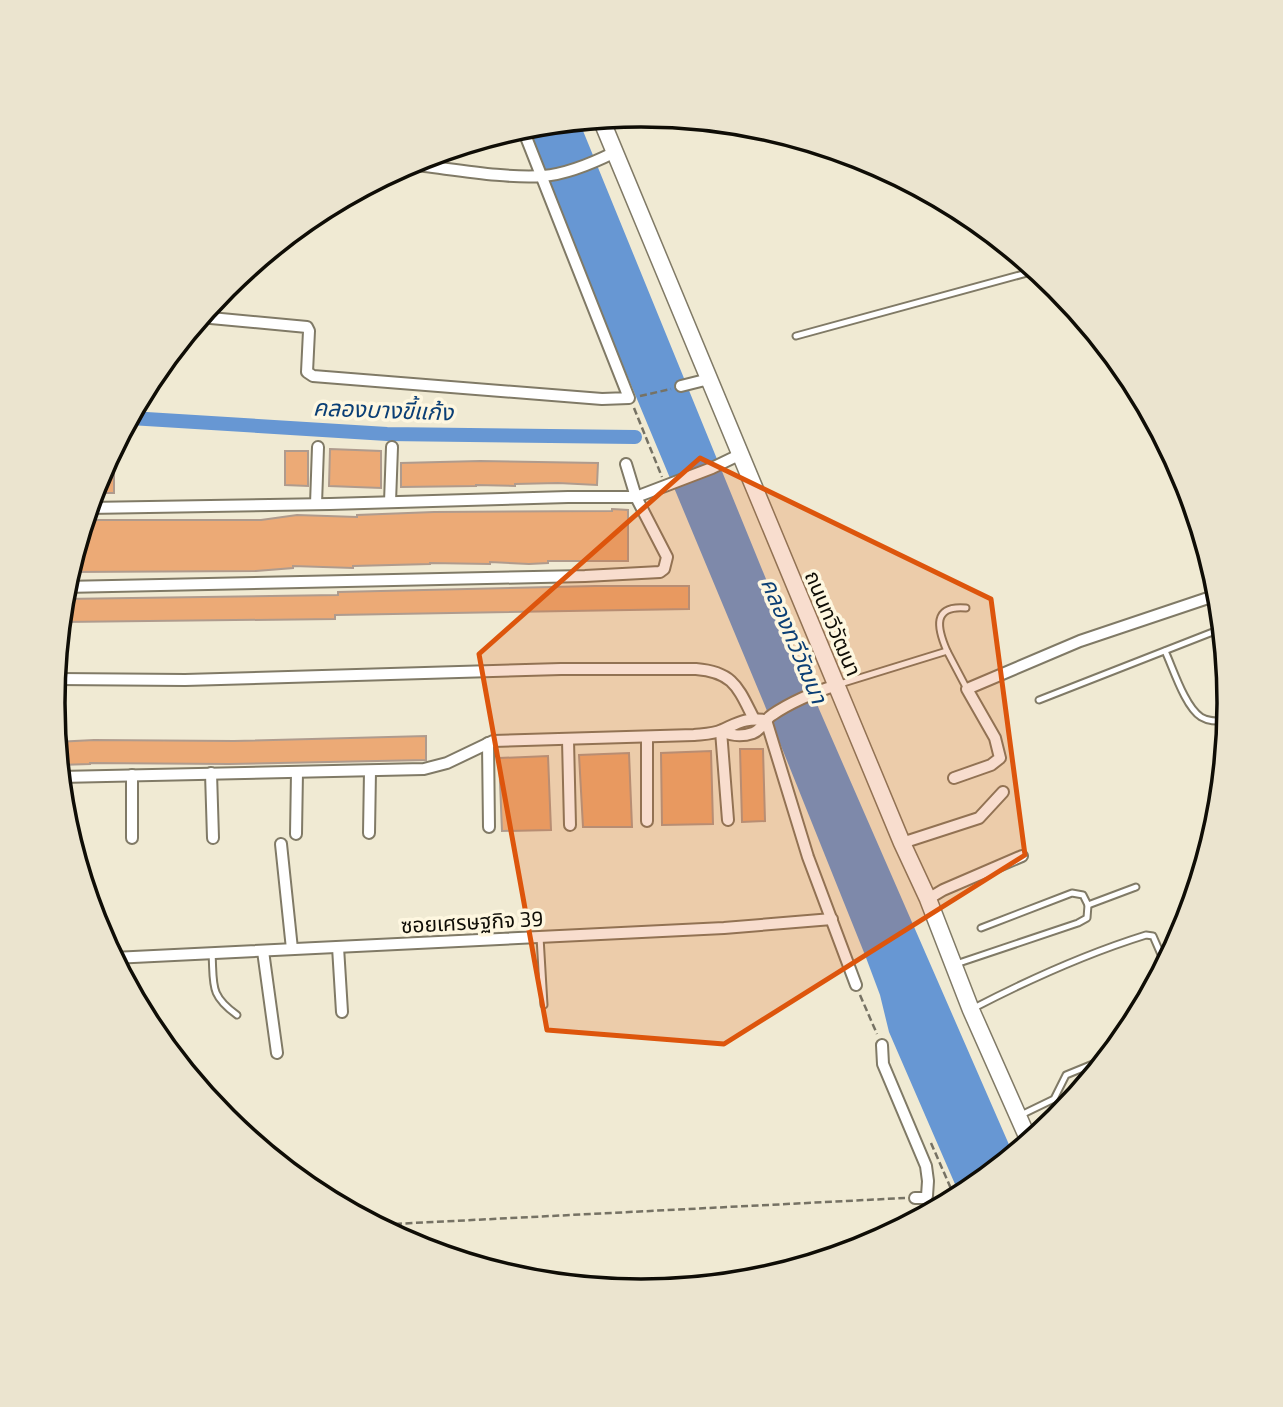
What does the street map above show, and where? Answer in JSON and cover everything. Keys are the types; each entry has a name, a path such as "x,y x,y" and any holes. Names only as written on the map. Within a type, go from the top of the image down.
{"main road":[{"name":"ถนนทวีวัฒนา","path":"605,128 902,843 928,899 971,1010 1026,1134"}],"street":[{"path":"213,318 307,327 309,331 306,365 307,372 313,376 602,399 632,397 527,138"},
{"path":"433,166 543,176 592,164 615,152"},
{"path":"681,386 709,379"},
{"path":"316,504 318,447"},
{"path":"390,502 391,447"},
{"path":"99,508 636,497 741,454"},
{"path":"77,587 660,572 667,564 667,557 636,497 626,464"},
{"path":"954,778 990,765 1000,758 995,738 967,689 1080,641 1208,598"},
{"path":"66,679 185,680 549,670 696,669 717,672 738,686 764,718 808,857 856,985"},
{"path":"70,776 370,771 436,767 488,743 513,740 648,738 721,731 733,723 764,718 837,685"},
{"path":"721,731 728,820"},
{"path":"647,821 648,738"},
{"path":"568,740 570,825"},
{"path":"488,743 489,827"},
{"path":"369,833 370,771"},
{"path":"296,834 297,772"},
{"path":"211,773 213,838"},
{"path":"132,775 132,838"},
{"path":"902,843 979,818 1003,792"},
{"path":"281,844 292,949"},
{"path":"928,899 1022,856"},
{"name":"ซอยเศรษฐกิจ 39","path":"123,957 724,928 832,919"},
{"path":"338,947 342,1012"},
{"path":"264,951 277,1053"},
{"path":"882,1045 882,1059 887,1074 926,1166 929,1189 927,1196 915,1198"}],"lane":[{"path":"796,335 1025,273"},
{"path":"966,608 953,606 945,610 940,617 940,633 967,689"},
{"path":"1039,700 1213,632"},
{"path":"837,685 947,651"},
{"path":"1165,651 1188,702 1198,716 1210,721 1218,721"},
{"path":"1088,905 1136,887"},
{"path":"953,965 1078,923 1087,918 1088,905 1083,895 1072,892 981,928"},
{"path":"971,1010 1097,950 1146,935 1157,940 1162,953"},
{"path":"540,937 544,1005"},
{"path":"212,953 216,996 221,1004 237,1015"},
{"path":"1018,1117 1054,1099 1066,1075 1091,1065"}],"path":[{"path":"669,485 632,397 681,386"},
{"path":"393,1224 915,1198"}],"highlighted area":[{"path":"700,458 991,599 1025,855 724,1044 547,1030 479,654"}],"water":[{"path":"583,130 819,709 1010,1147 956,1187 889,1032 880,995 865,955 763,701 546,181 531,138"}],"building":[{"path":"330,449 381,451 381,488 329,486"},
{"path":"285,451 308,451 308,486 285,485"},
{"path":"401,463 598,463 597,485 558,483 401,487"},
{"path":"114,472 114,472 114,493 105,493"},
{"path":"628,510 628,561 430,563 353,568 293,566 256,571 80,572 94,520 261,520 297,515 357,517 434,512"},
{"path":"689,586 689,609 335,615 335,619 71,622 75,599 338,595 338,592"},
{"path":"426,736 426,760 68,765 66,741"},
{"path":"740,749 763,749 765,821 742,822"},
{"path":"711,751 713,824 662,825 661,753"},
{"path":"629,753 632,827 583,827 579,755"},
{"path":"548,756 551,830 502,831 499,758"}],"waterway":[{"name":"คลองบางขี้แก้ง","path":"140,419 387,434 635,437"}],"water label":[{"name":"คลองทวีวัฒนา","path":"795,640"}]}
